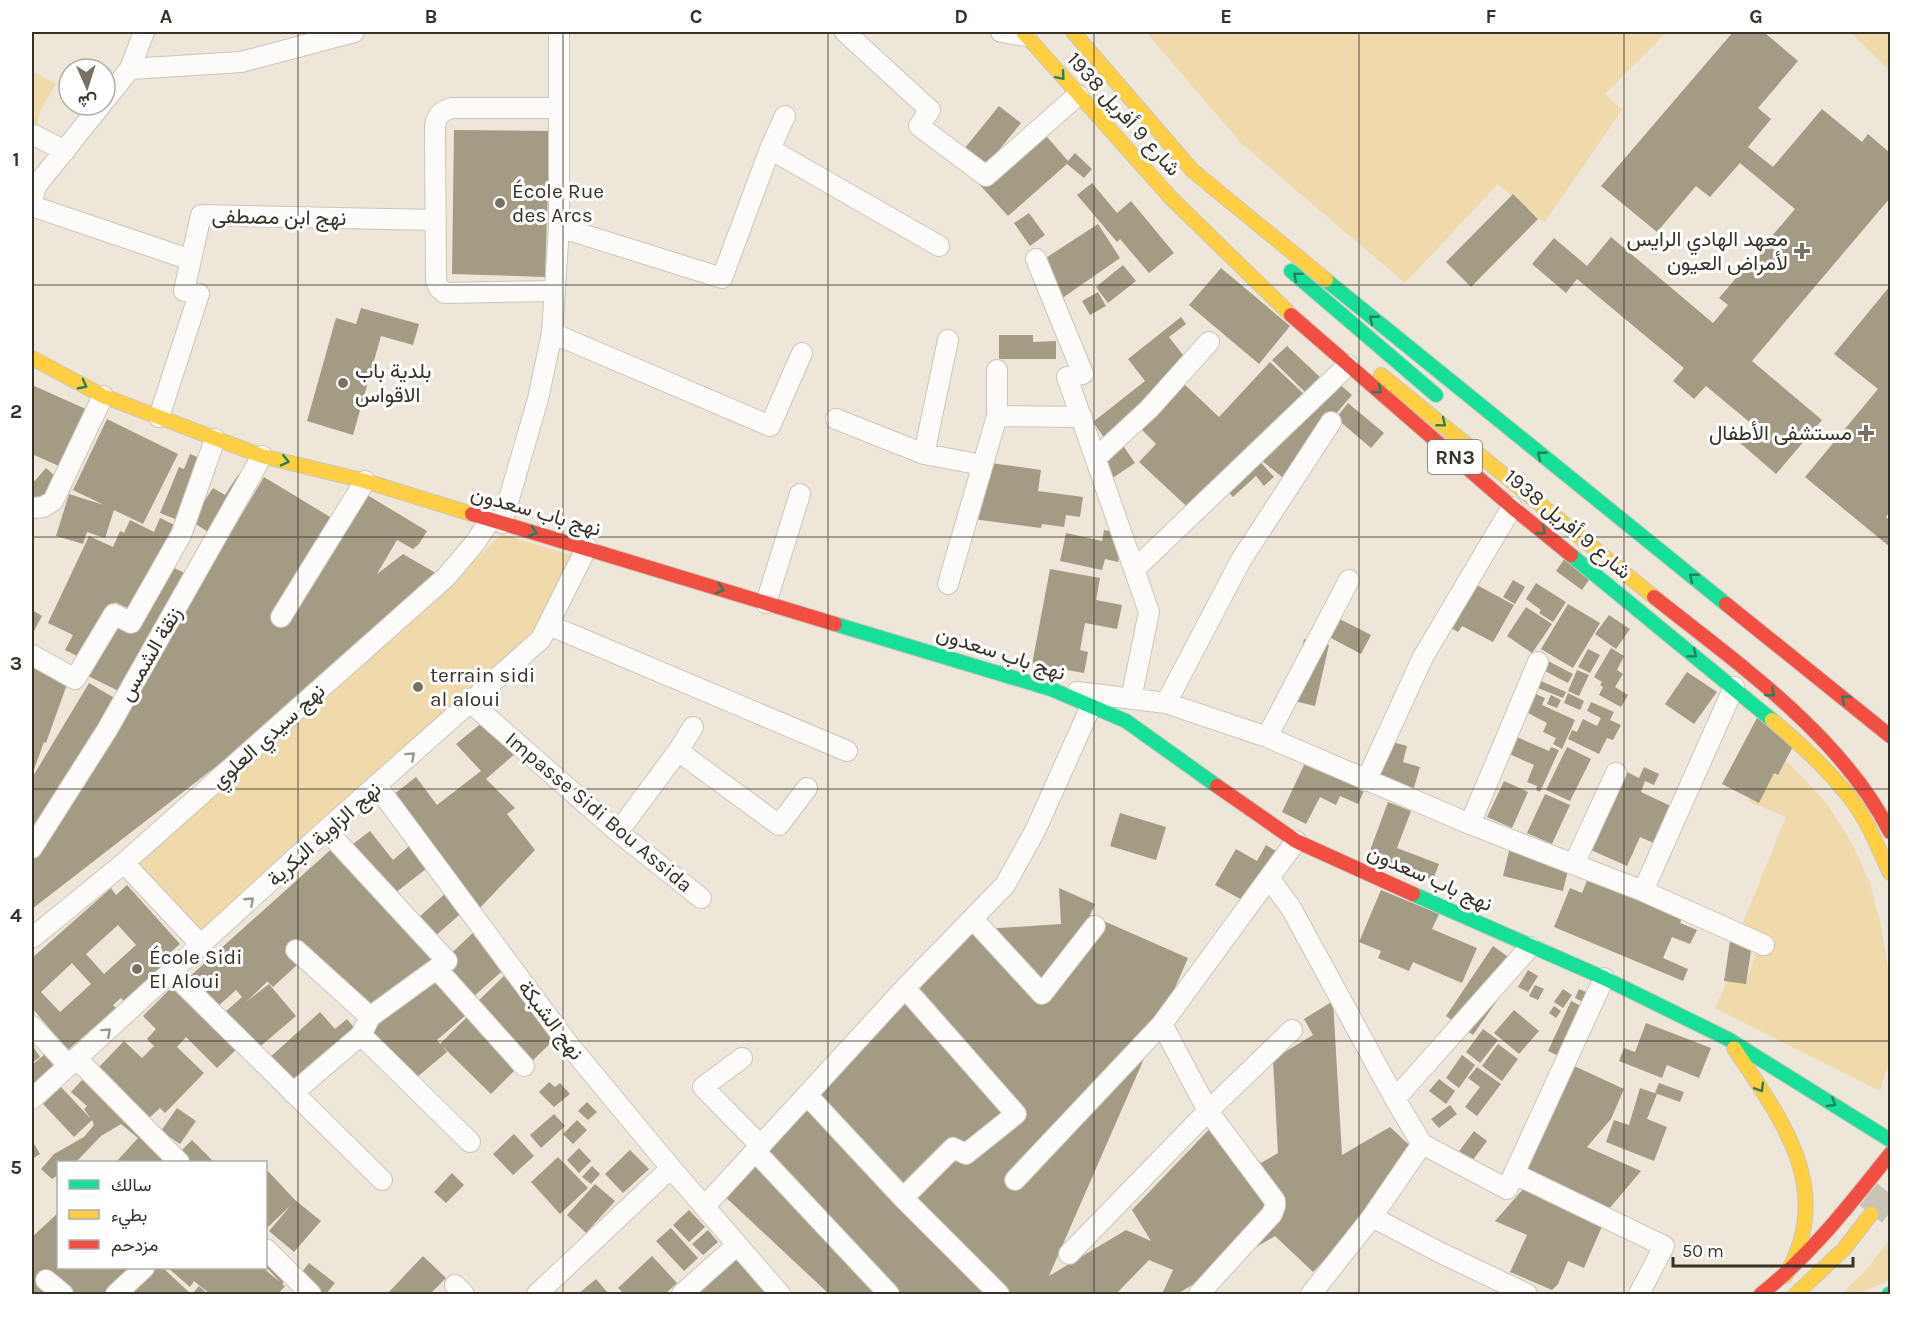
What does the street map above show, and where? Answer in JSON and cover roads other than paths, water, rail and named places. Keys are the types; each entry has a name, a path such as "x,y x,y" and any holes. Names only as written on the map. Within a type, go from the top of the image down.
{"main road":[{"name":"شارع 9 أفريل 1938","path":"1073,32 1193,171 1218,205 1244,230"},
{"name":"شارع 9 أفريل 1938","path":"1024,34 1171,198 1295,319 1512,507 1734,687 1812,754 1835,779 1866,821 1890,873"},
{"name":"شارع 9 أفريل 1938","path":"1193,171 1487,412 1890,736"},
{"name":"شارع 9 أفريل 1938","path":"1171,198 1302,312 1746,671 1820,735 1861,783 1877,806 1890,832"},
{"path":"1277,259 1443,401"},
{"name":"نهج باب سعدون","path":"32,358 103,396 262,456 365,481 1051,689 1126,721 1296,841 1604,978 1728,1039 1890,1140"},
{"path":"1728,1039 1792,1141 1802,1173 1805,1191 1805,1227 1797,1257 1785,1276"},
{"path":"1761,1294 1785,1276 1890,1154"},
{"path":"1796,1294 1844,1249 1871,1214"}],"street":[{"path":"117,85 130,69 144,32"},
{"path":"130,69 241,62 354,32"},
{"name":"نهج سيدي العلوي","path":"32,938 124,863 446,577 496,521 538,399 552,333 559,226 558,32"},
{"path":"845,32 930,110 919,126 986,176 1078,95"},
{"path":"1002,32 1024,34"},
{"path":"555,291 445,293 439,288 436,281 435,126 437,117 442,111 452,108 559,108"},
{"path":"559,226 722,278 770,149 785,116"},
{"path":"32,201 36,186 91,117"},
{"path":"34,135 64,151"},
{"path":"770,149 939,246"},
{"path":"32,207 191,260"},
{"name":"نهج ابن مصطفى","path":"159,417 199,294 184,291 201,215 436,220"},
{"path":"1036,259 1083,374 1067,377 1149,612 1131,699"},
{"path":"552,333 770,426 802,354"},
{"path":"924,454 948,340"},
{"path":"1096,458 1149,409 1209,342"},
{"path":"1135,569 1348,365"},
{"path":"948,584 997,416 997,370"},
{"path":"32,508 48,505 53,501 103,396"},
{"path":"997,416 1082,417"},
{"path":"837,419 924,454 982,465"},
{"path":"1166,703 1241,560 1331,422"},
{"path":"32,655 75,679 114,614 131,623 181,535 215,439"},
{"name":"زنقة الشمس","path":"32,848 107,730 262,456"},
{"path":"281,617 365,481"},
{"path":"766,603 800,494"},
{"path":"1366,781 1423,657 1512,507"},
{"name":"نهج الزاوية البكرية","path":"32,1099 202,946 326,830 541,639 587,547"},
{"path":"1267,737 1349,580"},
{"path":"549,625 848,751"},
{"path":"1470,824 1538,662"},
{"path":"1644,891 1734,687"},
{"path":"1051,689 1166,703 1267,737 1470,824 1644,891 1764,945"},
{"name":"Impasse Sidi Bou Assida","path":"470,702 618,832 701,898"},
{"path":"704,1207 905,988 1005,885 1036,830 1091,706"},
{"path":"618,832 693,727"},
{"path":"678,751 779,825 807,788"},
{"path":"1574,864 1616,773"},
{"name":"نهج الشبكة","path":"377,786 569,1045 780,1294"},
{"path":"293,1093 365,1026 447,961 326,830"},
{"path":"1015,1180 1162,1024 1296,841"},
{"path":"124,863 202,946"},
{"path":"1269,878 1291,908 1422,1144 1507,1189 1604,978"},
{"path":"973,919 1042,994 1095,926"},
{"path":"1395,1099 1530,946"},
{"path":"296,950 470,1142"},
{"path":"437,969 524,1066"},
{"path":"172,973 382,1180"},
{"path":"903,1198 953,1148 966,1154 1016,1114 905,988"},
{"path":"1162,1024 1208,1111 1275,1201 1272,1214 1199,1294"},
{"path":"32,1026 178,1161"},
{"path":"1069,1254 1208,1111 1292,1030"},
{"path":"742,1058 703,1087 889,1294"},
{"path":"807,1095 903,1198 999,1294"},
{"path":"1319,1292 1422,1144"},
{"path":"537,1294 671,1168"},
{"path":"1515,1174 1664,1246 1639,1294"},
{"path":"1372,1217 1527,1294"},
{"path":"682,1294 737,1245"},
{"path":"267,1250 310,1294"},
{"path":"116,1294 143,1269"},
{"path":"46,1280 63,1294"}],"tunnel":[{"path":"1871,1214 1890,1189"}],"place":[{"name":"École Rue des Arcs","path":"500,203"},
{"name":"معهد الهادي الرايس لأمراض العيون","path":"1802,251"},
{"name":"بلدية باب الاقواس","path":"343,383"},
{"name":"مستشفى الأطفال","path":"1866,433"},
{"name":"terrain sidi al aloui","path":"418,687"},
{"name":"École Sidi El Aloui","path":"137,969"}]}
